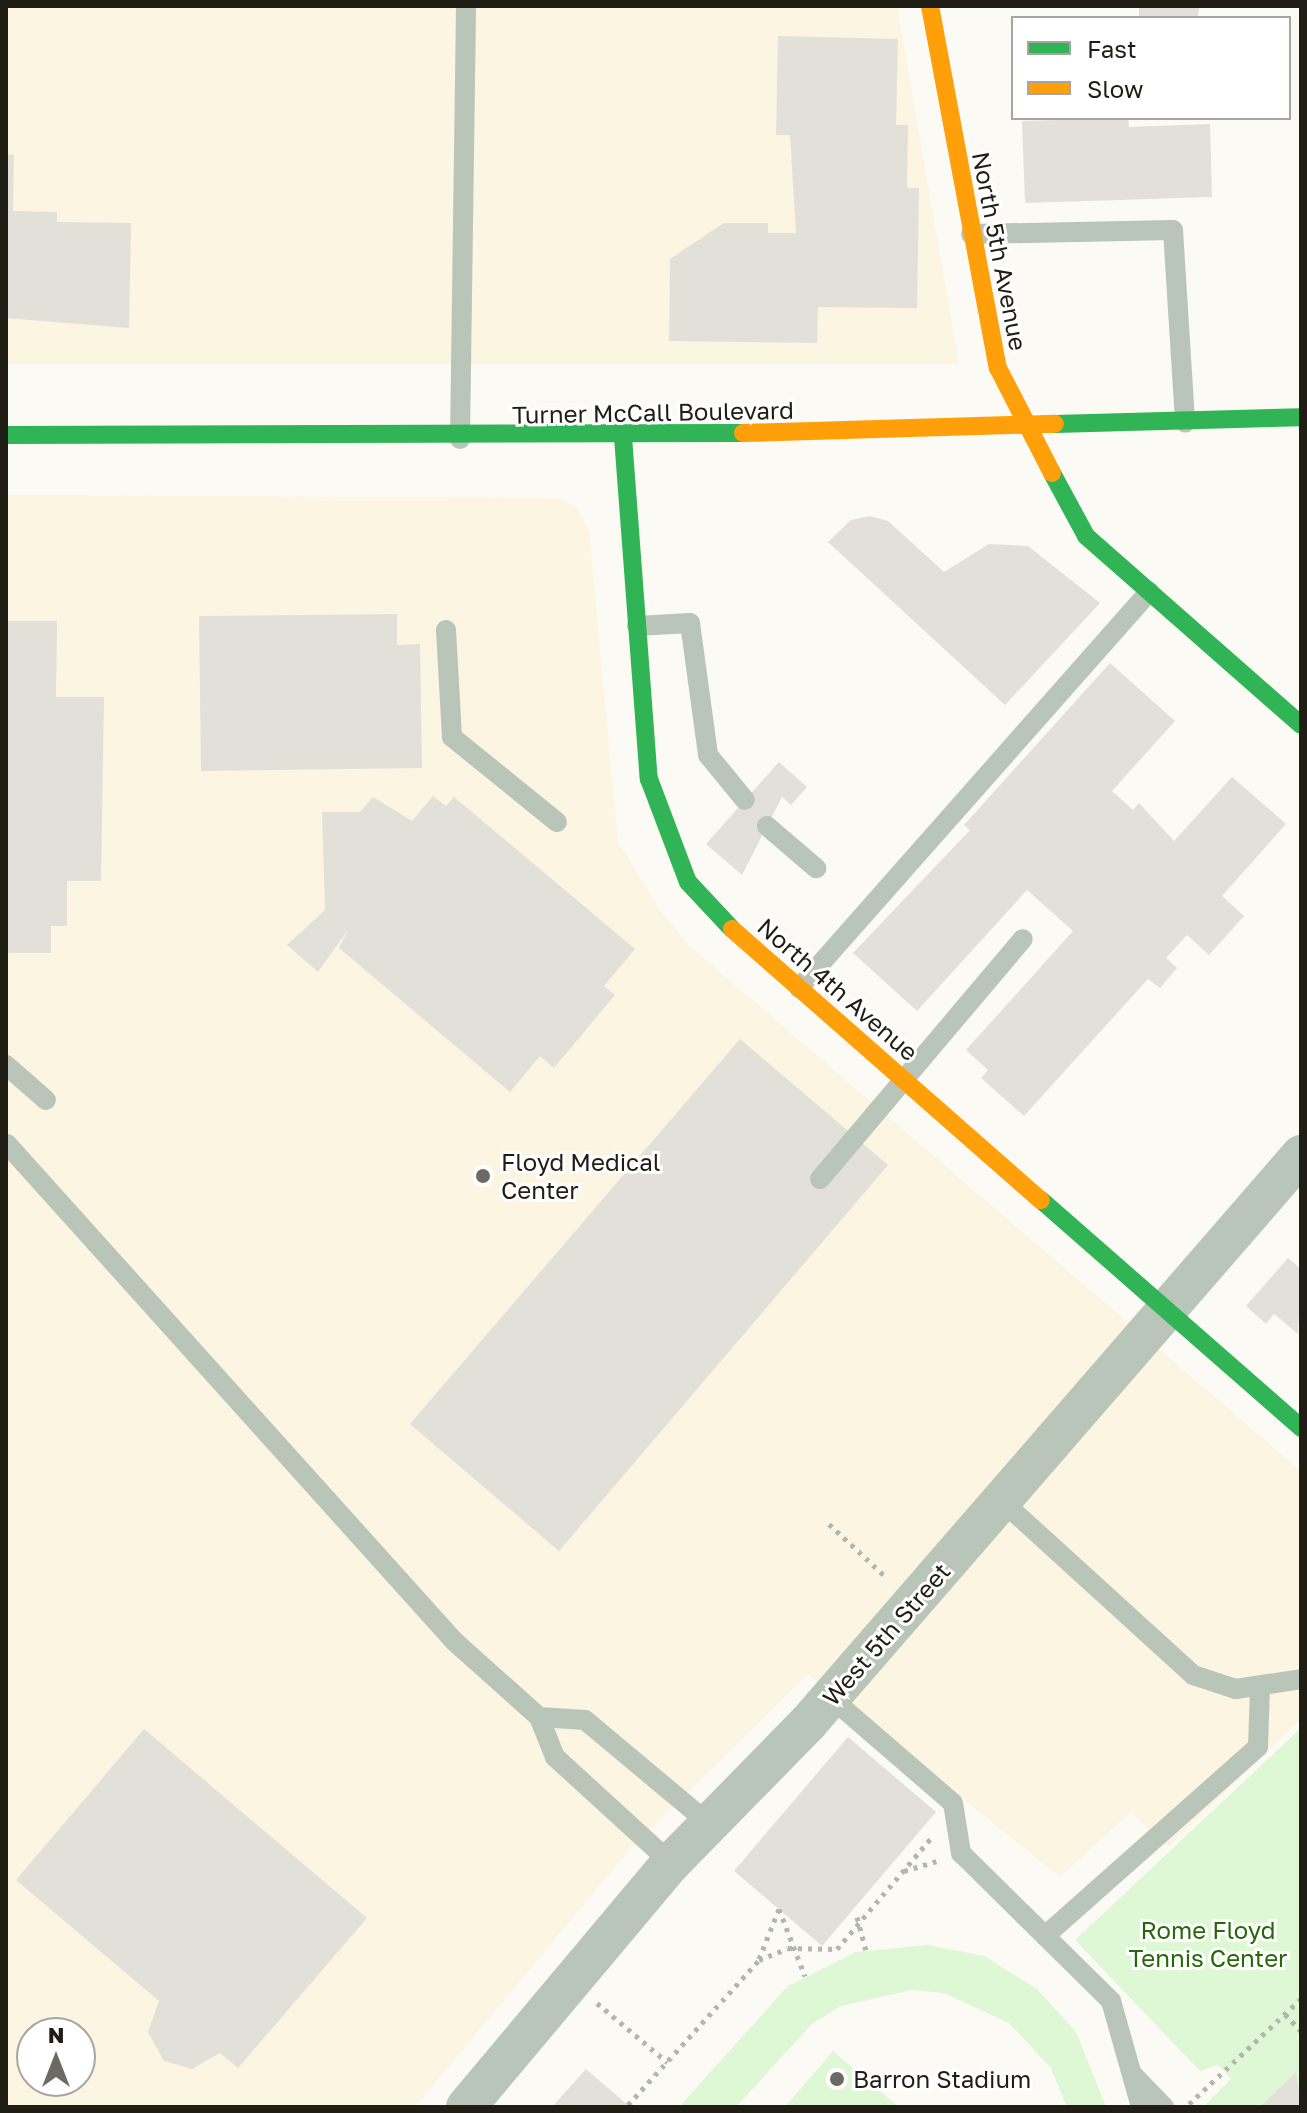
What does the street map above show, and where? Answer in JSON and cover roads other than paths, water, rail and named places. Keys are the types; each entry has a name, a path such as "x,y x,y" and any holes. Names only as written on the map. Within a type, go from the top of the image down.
{"street":[{"name":"North 5th Avenue","path":"930,6 998,368 1028,429 1086,536 1301,725"},
{"name":"Turner McCall Boulevard","path":"6,435 460,439 623,437 1028,429 1301,417"},
{"name":"North 4th Avenue","path":"623,437 649,779 669,846 688,882 799,988 1301,1428"},
{"name":"West 5th Street","path":"466,2107 671,1863 830,1697 1301,1155"}],"lane":[{"path":"460,439 466,6"},
{"path":"971,234 1173,230 1185,423"},
{"path":"799,988 1149,592"},
{"path":"637,626 690,623 708,755 745,800"},
{"path":"446,630 452,737 557,822"},
{"path":"767,826 816,868"},
{"path":"820,1179 1023,939"},
{"path":"6,1065 46,1100"},
{"path":"7,1144 454,1641 539,1717 555,1757 671,1863"},
{"path":"1002,1501 1193,1675 1214,1686 1260,1688 1301,1679"},
{"path":"1045,1936 1258,1747 1260,1688"},
{"path":"830,1697 954,1812 961,1853 1111,2001 1141,2107"},
{"path":"539,1717 585,1720 708,1823"},
{"path":"1133,2075 1164,2107"}],"place":[{"name":"Floyd Medical Center","path":"483,1176"},
{"name":"Barron Stadium","path":"837,2079"}],"park label":[{"name":"Rome Floyd Tennis Center","path":"1208,1944"}]}
